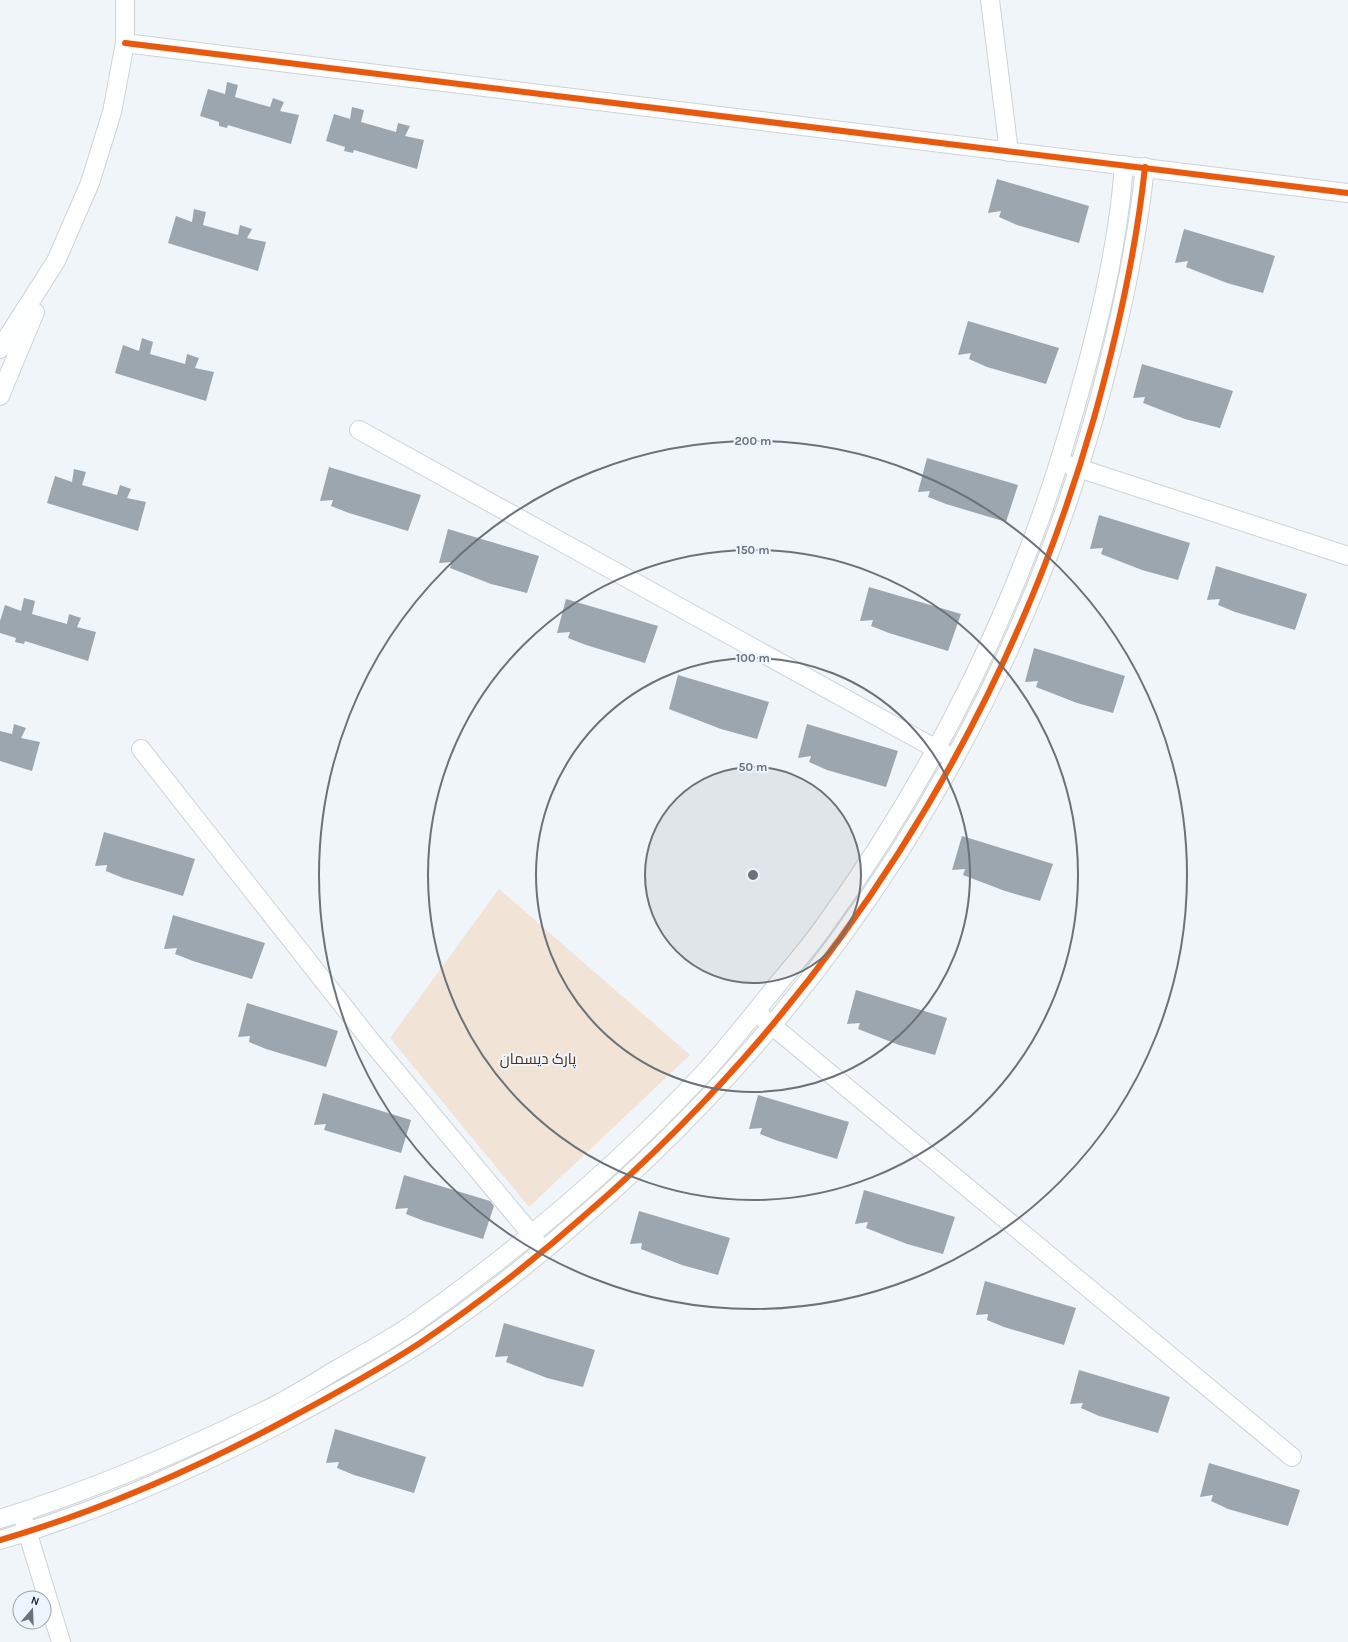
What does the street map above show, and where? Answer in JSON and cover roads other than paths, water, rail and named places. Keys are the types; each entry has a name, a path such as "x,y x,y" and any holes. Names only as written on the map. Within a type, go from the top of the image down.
{"street":[{"path":"0,396 90,183 112,112 125,43 125,0"},
{"path":"990,0 1009,152"},
{"path":"125,43 1348,193"},
{"path":"0,1519 144,1466 272,1407 410,1326 532,1235 622,1155 703,1074 755,1012 826,925 890,829 937,750 978,667 1021,573 1060,462 1087,367 1107,277 1122,196 1124,165"},
{"path":"0,1540 26,1532 150,1486 244,1442 325,1400 419,1343 496,1288 543,1252 636,1172 722,1083 773,1026 848,928 908,841 955,759 997,676 1040,582 1080,469 1107,372 1128,280 1145,167"},
{"path":"0,349 8,339 56,261"},
{"path":"359,430 955,759"},
{"path":"1060,462 1348,556"},
{"path":"141,749 374,1045 532,1235 543,1252"},
{"path":"755,1012 1292,1456"},
{"path":"22,1512 26,1532 61,1642"}],"park label":[{"name":"پارک دیسمان","path":"538,1059"}]}
